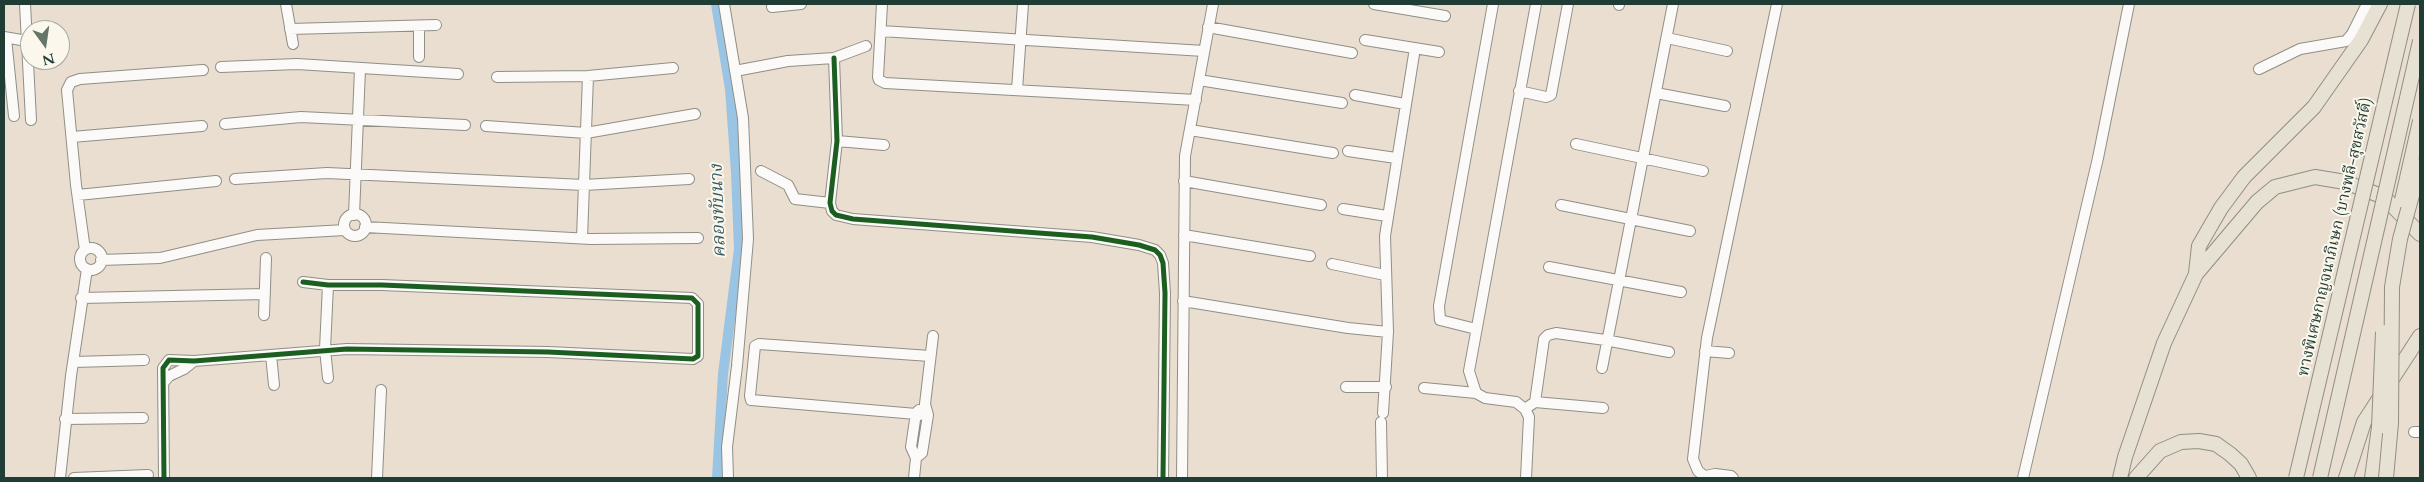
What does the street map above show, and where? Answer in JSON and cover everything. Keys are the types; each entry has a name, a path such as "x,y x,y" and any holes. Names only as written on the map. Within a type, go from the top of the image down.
{"highway":[{"path":"2196,274 2199,246 2220,208 2244,177 2314,107 2361,40 2380,4"},
{"name":"ทางพิเศษกาญจนาภิเษก (บางพลี-สุขสวัสดิ์)","path":"2296,478 2408,4"},
{"path":"2320,478 2420,41"},
{"path":"2372,478 2379,427 2384,290 2420,121"},
{"path":"2386,478 2391,423 2392,287 2400,239 2420,166"},
{"path":"2120,478 2125,457 2164,343 2196,274 2257,202 2275,187 2315,177 2345,182 2384,197 2420,234"},
{"path":"2346,478 2364,422 2420,336"},
{"path":"2136,478 2160,451 2181,442 2199,441 2216,444 2230,454 2242,464 2249,478"}],"street":[{"path":"25,4 26,20"},
{"path":"286,4 293,44"},
{"path":"724,4 743,118 748,239 737,366 727,447 728,478"},
{"path":"772,6 801,4"},
{"path":"882,4 878,77 879,80 885,83 1196,100"},
{"path":"1017,90 1023,4"},
{"path":"1182,478 1184,181 1190,130 1212,4"},
{"path":"1374,4 1445,16"},
{"path":"1476,328 1440,320 1439,306 1493,4"},
{"path":"1476,392 1469,371 1536,4"},
{"path":"1519,91 1546,97 1551,95 1568,4"},
{"path":"1602,368 1642,158 1674,4"},
{"path":"1733,478 1731,476 1715,474 1706,477 1698,471 1693,459 1705,351 1753,111 1766,62 1777,4"},
{"path":"2023,478 2098,158 2129,4"},
{"path":"2259,69 2300,49 2346,40 2352,34 2367,4"},
{"path":"290,29 436,25"},
{"path":"419,26 419,57"},
{"path":"1208,27 1352,53"},
{"path":"880,32 1204,51"},
{"path":"14,116 5,38 20,40"},
{"path":"1667,38 1727,51"},
{"path":"1365,40 1438,52"},
{"path":"735,71 788,61 834,58 866,46"},
{"path":"1382,478 1382,418 1386,387 1388,332 1384,275 1387,216 1415,48"},
{"path":"834,58 837,141 830,203 832,211 836,215 853,219 1067,235 1139,245 1155,250 1163,263 1165,293 1163,478"},
{"path":"222,67 297,64 458,74"},
{"path":"497,76 588,76 674,68"},
{"path":"354,215 360,69"},
{"path":"28,70 31,120"},
{"path":"86,250 67,90 71,82 80,79 203,70"},
{"path":"582,238 588,76"},
{"path":"1200,80 1342,103"},
{"path":"1656,93 1725,106"},
{"path":"1355,95 1405,104"},
{"path":"486,126 586,132 695,114"},
{"path":"225,124 301,117 465,125"},
{"path":"72,137 202,126"},
{"path":"1190,130 1333,153"},
{"path":"837,141 884,145"},
{"path":"1576,144 1703,171"},
{"path":"1348,151 1396,158"},
{"path":"761,172 788,185 795,199 830,203"},
{"path":"235,179 327,173 584,184 689,179"},
{"path":"78,195 216,181"},
{"path":"1184,181 1321,205"},
{"path":"1561,205 1690,231"},
{"path":"1343,209 1387,216"},
{"path":"344,230 345,220 354,215 362,218 365,227"},
{"path":"365,227 582,238 698,238"},
{"path":"101,260 160,258 257,235 344,230 351,236 356,236 360,235 365,227"},
{"path":"1184,235 1310,256"},
{"path":"92,249 98,251 101,260 95,269 87,269 82,264 80,258 86,250 92,249"},
{"path":"264,315 266,258"},
{"path":"1332,264 1384,275"},
{"path":"1549,267 1619,278 1681,292"},
{"path":"60,478 65,419 87,269"},
{"path":"164,478 163,368 169,360 194,361 325,349 548,352 693,359 698,356 698,304 692,298 382,285 328,286 303,282"},
{"path":"328,286 325,349 328,378"},
{"path":"82,298 265,294"},
{"path":"1183,301 1348,328 1388,332"},
{"path":"1535,402 1544,339 1548,335 1556,333 1606,340 1668,352"},
{"path":"916,458 922,453 928,416 925,404 932,336"},
{"path":"928,416 916,413 752,400 755,346 763,343 930,356"},
{"path":"1705,351 1729,354"},
{"path":"271,355 274,385"},
{"path":"74,362 144,360"},
{"path":"164,382 169,376 184,369 194,361"},
{"path":"1346,387 1386,387"},
{"path":"1424,388 1476,392 1485,398 1516,402 1525,409 1529,417 1526,478"},
{"path":"377,478 381,390"},
{"path":"1525,409 1535,402 1603,408"},
{"path":"914,478 916,458 910,447 916,413 925,404"},
{"path":"65,419 143,418"},
{"path":"74,478 148,475"}],"waterway":[{"name":"คลองทับนาง","path":"716,4 730,89 739,249 723,374 717,478"}],"cycle path":[{"path":"834,58 837,141 830,203 832,211 836,215 853,219 1092,237 1139,245 1155,250 1160,255 1163,263 1165,293 1163,478"},
{"path":"164,478 163,368 169,360 194,361 347,349 548,352 693,359 698,356 698,304 692,298 382,285 328,285 303,282"}]}
